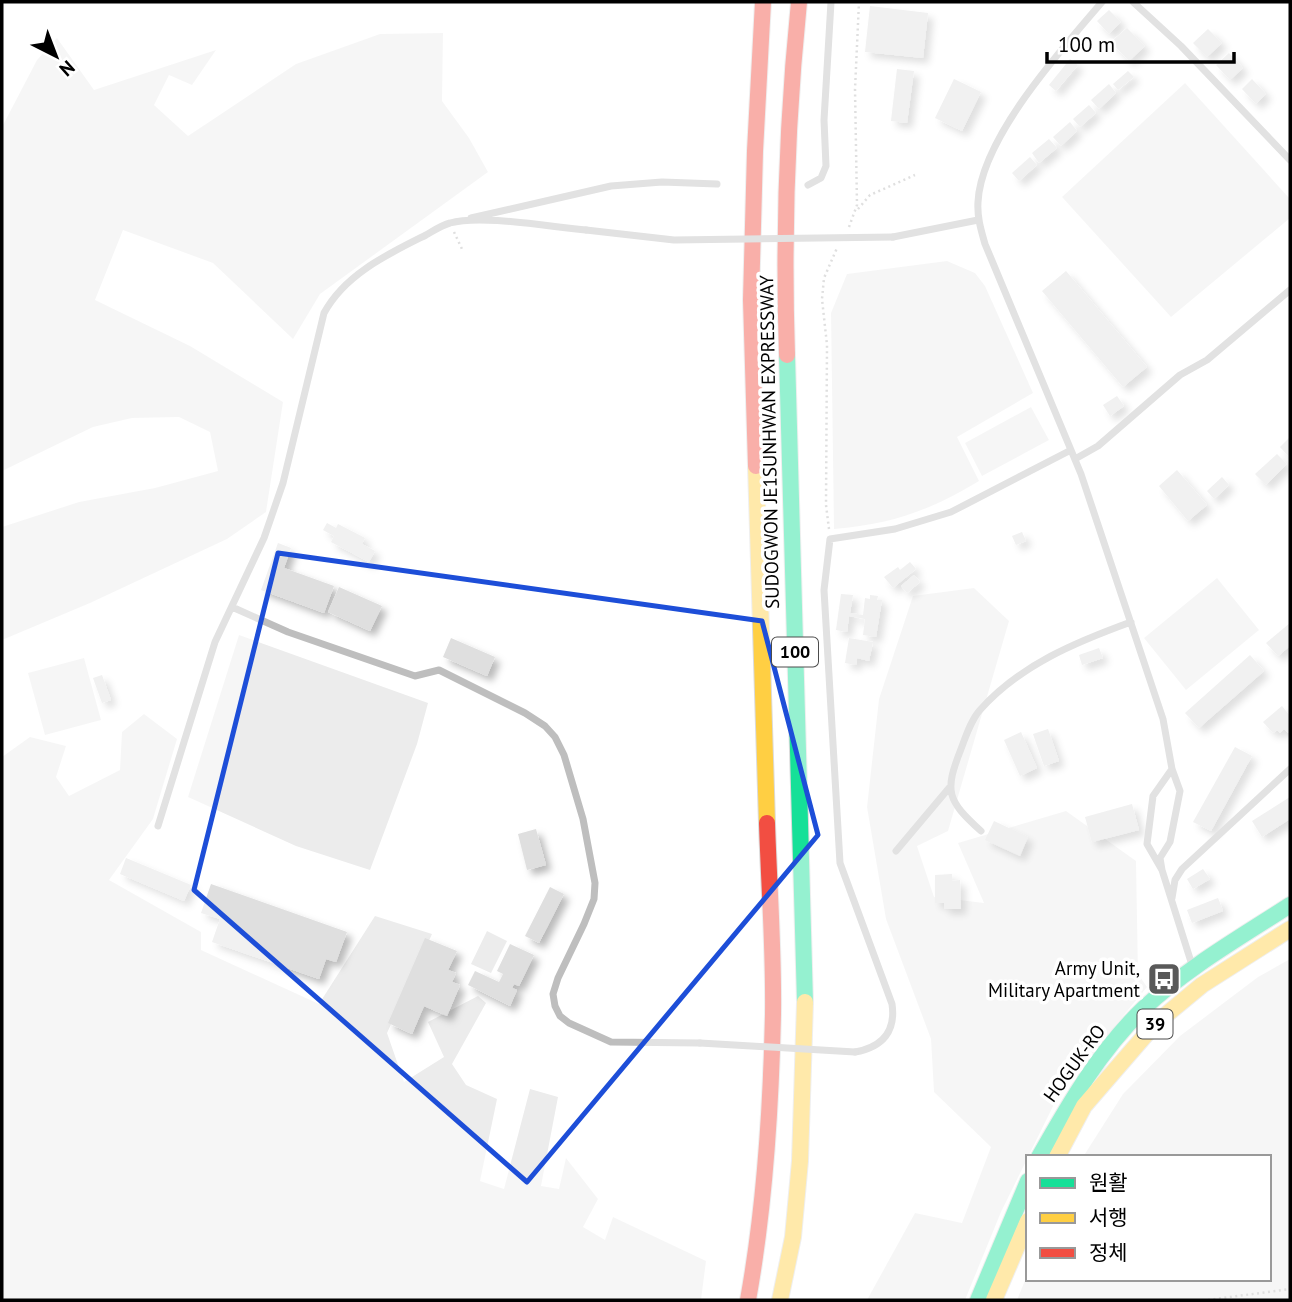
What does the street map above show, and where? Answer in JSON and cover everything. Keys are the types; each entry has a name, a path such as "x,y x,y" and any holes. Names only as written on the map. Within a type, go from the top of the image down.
{"main road":[{"name":"SUDOGWON JE1SUNHWAN EXPRESSWAY","path":"748,1300 760,1233 767,1160 772,1013 751,300 754,151 763,2"},
{"name":"SUDOGWON JE1SUNHWAN EXPRESSWAY","path":"780,1300 793,1237 799,1174 805,1011 785,269 791,76 799,2"},
{"name":"HOGUK-RO","path":"1040,1155 1070,1099 1144,1008 1194,969 1290,905"},
{"name":"HOGUK-RO","path":"1059,1155 1084,1106 1155,1024 1202,985 1290,929"},
{"path":"978,1300 1026,1186"},
{"path":"994,1300 1026,1226"}],"lane":[{"path":"808,185 821,178 826,166 824,120 831,2"},
{"path":"1102,2 1061,50 1006,128 985,171 978,199 978,220 985,244 1075,459 1163,719 1172,769 1180,792 1170,842 1160,858 1194,969 1202,985"},
{"path":"1133,2 1181,46 1290,160"},
{"path":"158,825 215,642 264,538 283,483 324,313 332,297 349,281 395,250 450,223 611,186 662,182 718,184"},
{"path":"450,223 485,220 674,240 893,237 978,220"},
{"path":"1075,459 1098,446 1180,374 1207,360 1290,290"},
{"path":"232,607 288,632 415,676 439,670 545,726 555,737 564,755 583,819 595,883 594,898 584,924 552,994 560,1016 569,1023 611,1042 700,1043 855,1052 866,1050 886,1035 892,1026 893,1016 840,863 824,590 830,539 895,529 951,512 1071,450"},
{"path":"981,831 963,815 950,794 954,768 978,711 1042,660 1069,645 1131,622"},
{"path":"1162,870 1147,844 1153,796 1172,769"},
{"path":"1172,902 1175,880 1181,869 1290,769"},
{"path":"896,851 950,787"}],"path":[{"path":"849,228 857,205 855,89 859,2"},
{"path":"856,212 870,195 915,174"},
{"path":"450,223 462,249"},
{"path":"830,539 826,505 827,345 822,299 824,278 838,247"},
{"path":"1208,1300 1290,1289"}],"highlighted area":[{"path":"278,553 762,621 818,835 527,1182 194,890"}],"shaded area":[{"path":"443,33 442,101 469,138 488,172 320,294 293,339 213,263 123,230 95,300 190,346 283,402 266,512 227,539 90,603 2,640 2,527 79,502 155,488 218,471 210,432 179,417 132,418 93,427 2,471 2,127 37,60 57,38 94,90 216,50 192,85 169,75 154,105 188,136 296,64 380,34"},
{"path":"1185,83 1290,199 1290,218 1171,317 1062,197"},
{"path":"947,261 975,273 985,286 1033,393 957,437 979,481 926,508 892,520 834,529 831,313 847,274"},
{"path":"1031,407 1049,440 982,476 965,443"},
{"path":"1217,578 1259,630 1186,690 1144,638"},
{"path":"974,588 1009,621 948,831 917,846 934,897 984,903 958,843 1066,811 1136,861 1138,974 1147,987 1059,1094 1029,1155 1026,1155 1026,1161 1001,1212 965,1300 867,1300 915,1213 962,1223 991,1147 934,1092 931,1039 886,919 867,807 879,699 913,596"},
{"path":"239,635 428,703 417,744 370,870 296,846 188,797"},
{"path":"84,658 101,720 45,735 28,673"},
{"path":"144,714 177,739 153,819 109,880 201,932 201,950 319,1004 375,916 432,934 387,1033 404,1082 444,1057 428,1022 478,996 486,1003 452,1064 466,1085 497,1099 480,1181 504,1189 530,1089 558,1097 541,1186 559,1189 566,1158 598,1199 583,1227 605,1240 613,1217 706,1261 701,1300 2,1300 2,757 30,737 66,746 56,777 69,796 120,770 122,732"},
{"path":"487,931 507,941 491,973 471,964"},
{"path":"1290,959 1290,1300 1017,1300 1026,1278 1026,1281 1271,1281 1271,1155 1084,1155 1123,1094 1180,1036 1258,977"}],"building":[{"path":"870,6 928,13 923,58 865,52"},
{"path":"1109,10 1121,22 1109,34 1097,21"},
{"path":"1127,28 1145,46 1129,61 1111,42"},
{"path":"1208,29 1222,43 1207,57 1193,43"},
{"path":"1229,53 1243,68 1230,80 1216,65"},
{"path":"1070,59 1078,65 1056,91 1049,85"},
{"path":"897,69 914,71 907,123 891,121"},
{"path":"1128,71 1134,77 1118,90 1113,84"},
{"path":"954,79 981,92 962,131 935,118"},
{"path":"1252,79 1266,94 1256,104 1242,89"},
{"path":"1109,84 1116,93 1099,109 1091,100"},
{"path":"1089,105 1096,113 1080,127 1073,119"},
{"path":"1070,122 1077,131 1061,146 1053,137"},
{"path":"1049,139 1057,148 1039,163 1032,153"},
{"path":"1030,157 1037,165 1019,181 1012,173"},
{"path":"1066,271 1147,367 1123,387 1042,291"},
{"path":"1117,396 1124,406 1110,416 1103,405"},
{"path":"1290,437 1290,458 1280,447"},
{"path":"1277,454 1287,464 1266,485 1255,474"},
{"path":"1177,470 1207,505 1188,521 1159,486"},
{"path":"1222,477 1229,485 1214,499 1207,491"},
{"path":"327,523 336,528 338,524 365,538 362,544 375,551 369,562 331,542 334,536 323,530"},
{"path":"1022,532 1026,541 1016,545 1012,536"},
{"path":"278,543 291,548 284,568 334,586 324,613 261,590"},
{"path":"910,562 916,569 893,588 884,577"},
{"path":"914,575 920,582 907,593 901,586"},
{"path":"339,587 382,606 370,631 328,612"},
{"path":"841,594 853,595 850,613 863,615 865,598 870,599 870,595 878,596 877,600 882,600 876,637 863,635 865,619 849,616 847,632 836,630"},
{"path":"1290,623 1290,646 1278,656 1266,643"},
{"path":"451,638 495,657 487,676 443,657"},
{"path":"849,638 873,642 869,661 857,658 856,665 845,663"},
{"path":"1099,648 1103,658 1082,665 1079,655"},
{"path":"1250,655 1264,671 1199,728 1185,713"},
{"path":"102,675 111,700 102,703 93,678"},
{"path":"1282,706 1290,716 1290,730 1288,733 1284,729 1280,733 1277,730 1273,733 1263,722"},
{"path":"1048,729 1059,761 1044,766 1033,734"},
{"path":"1021,732 1037,768 1020,776 1004,740"},
{"path":"1235,747 1252,756 1211,831 1193,822"},
{"path":"1290,797 1290,819 1262,837 1252,821"},
{"path":"1132,804 1139,830 1092,842 1085,817"},
{"path":"994,821 1028,837 1020,856 985,840"},
{"path":"536,829 546,865 527,870 518,834"},
{"path":"126,858 191,885 184,901 120,874"},
{"path":"1203,869 1210,879 1193,889 1187,879"},
{"path":"952,874 952,881 960,880 961,909 944,909 944,903 935,903 935,875"},
{"path":"211,884 347,932 336,962 326,959 319,979 212,942 220,919 201,913"},
{"path":"550,887 564,894 539,943 525,936"},
{"path":"1218,898 1223,911 1192,923 1187,910"},
{"path":"425,938 457,951 448,970 456,973 452,982 460,985 447,1016 424,1006 412,1034 388,1023"},
{"path":"510,944 534,955 519,986 514,984 512,988 517,990 510,1006 468,985 475,971 499,982 503,974 497,971"}],"traffic: fast":[{"path":"787,355 805,1002"},
{"path":"1040,1155 1099,1060 1128,1024 1161,993 1197,966 1290,905"},
{"path":"978,1300 1026,1186"}],"traffic: slow":[{"path":"756,466 767,823"},
{"path":"1058,1155 1084,1106 1155,1024 1202,985 1290,929"},
{"path":"780,1300 793,1237 800,1161 805,1002"},
{"path":"994,1300 1026,1226"}],"traffic: jam":[{"path":"756,466 751,300 763,2"},
{"path":"787,355 787,178 799,2"},
{"path":"748,1300 763,1194 771,1086 773,990 767,823"}],"place":[{"name":"Army Unit, Military Apartment","path":"1164,979"}]}
